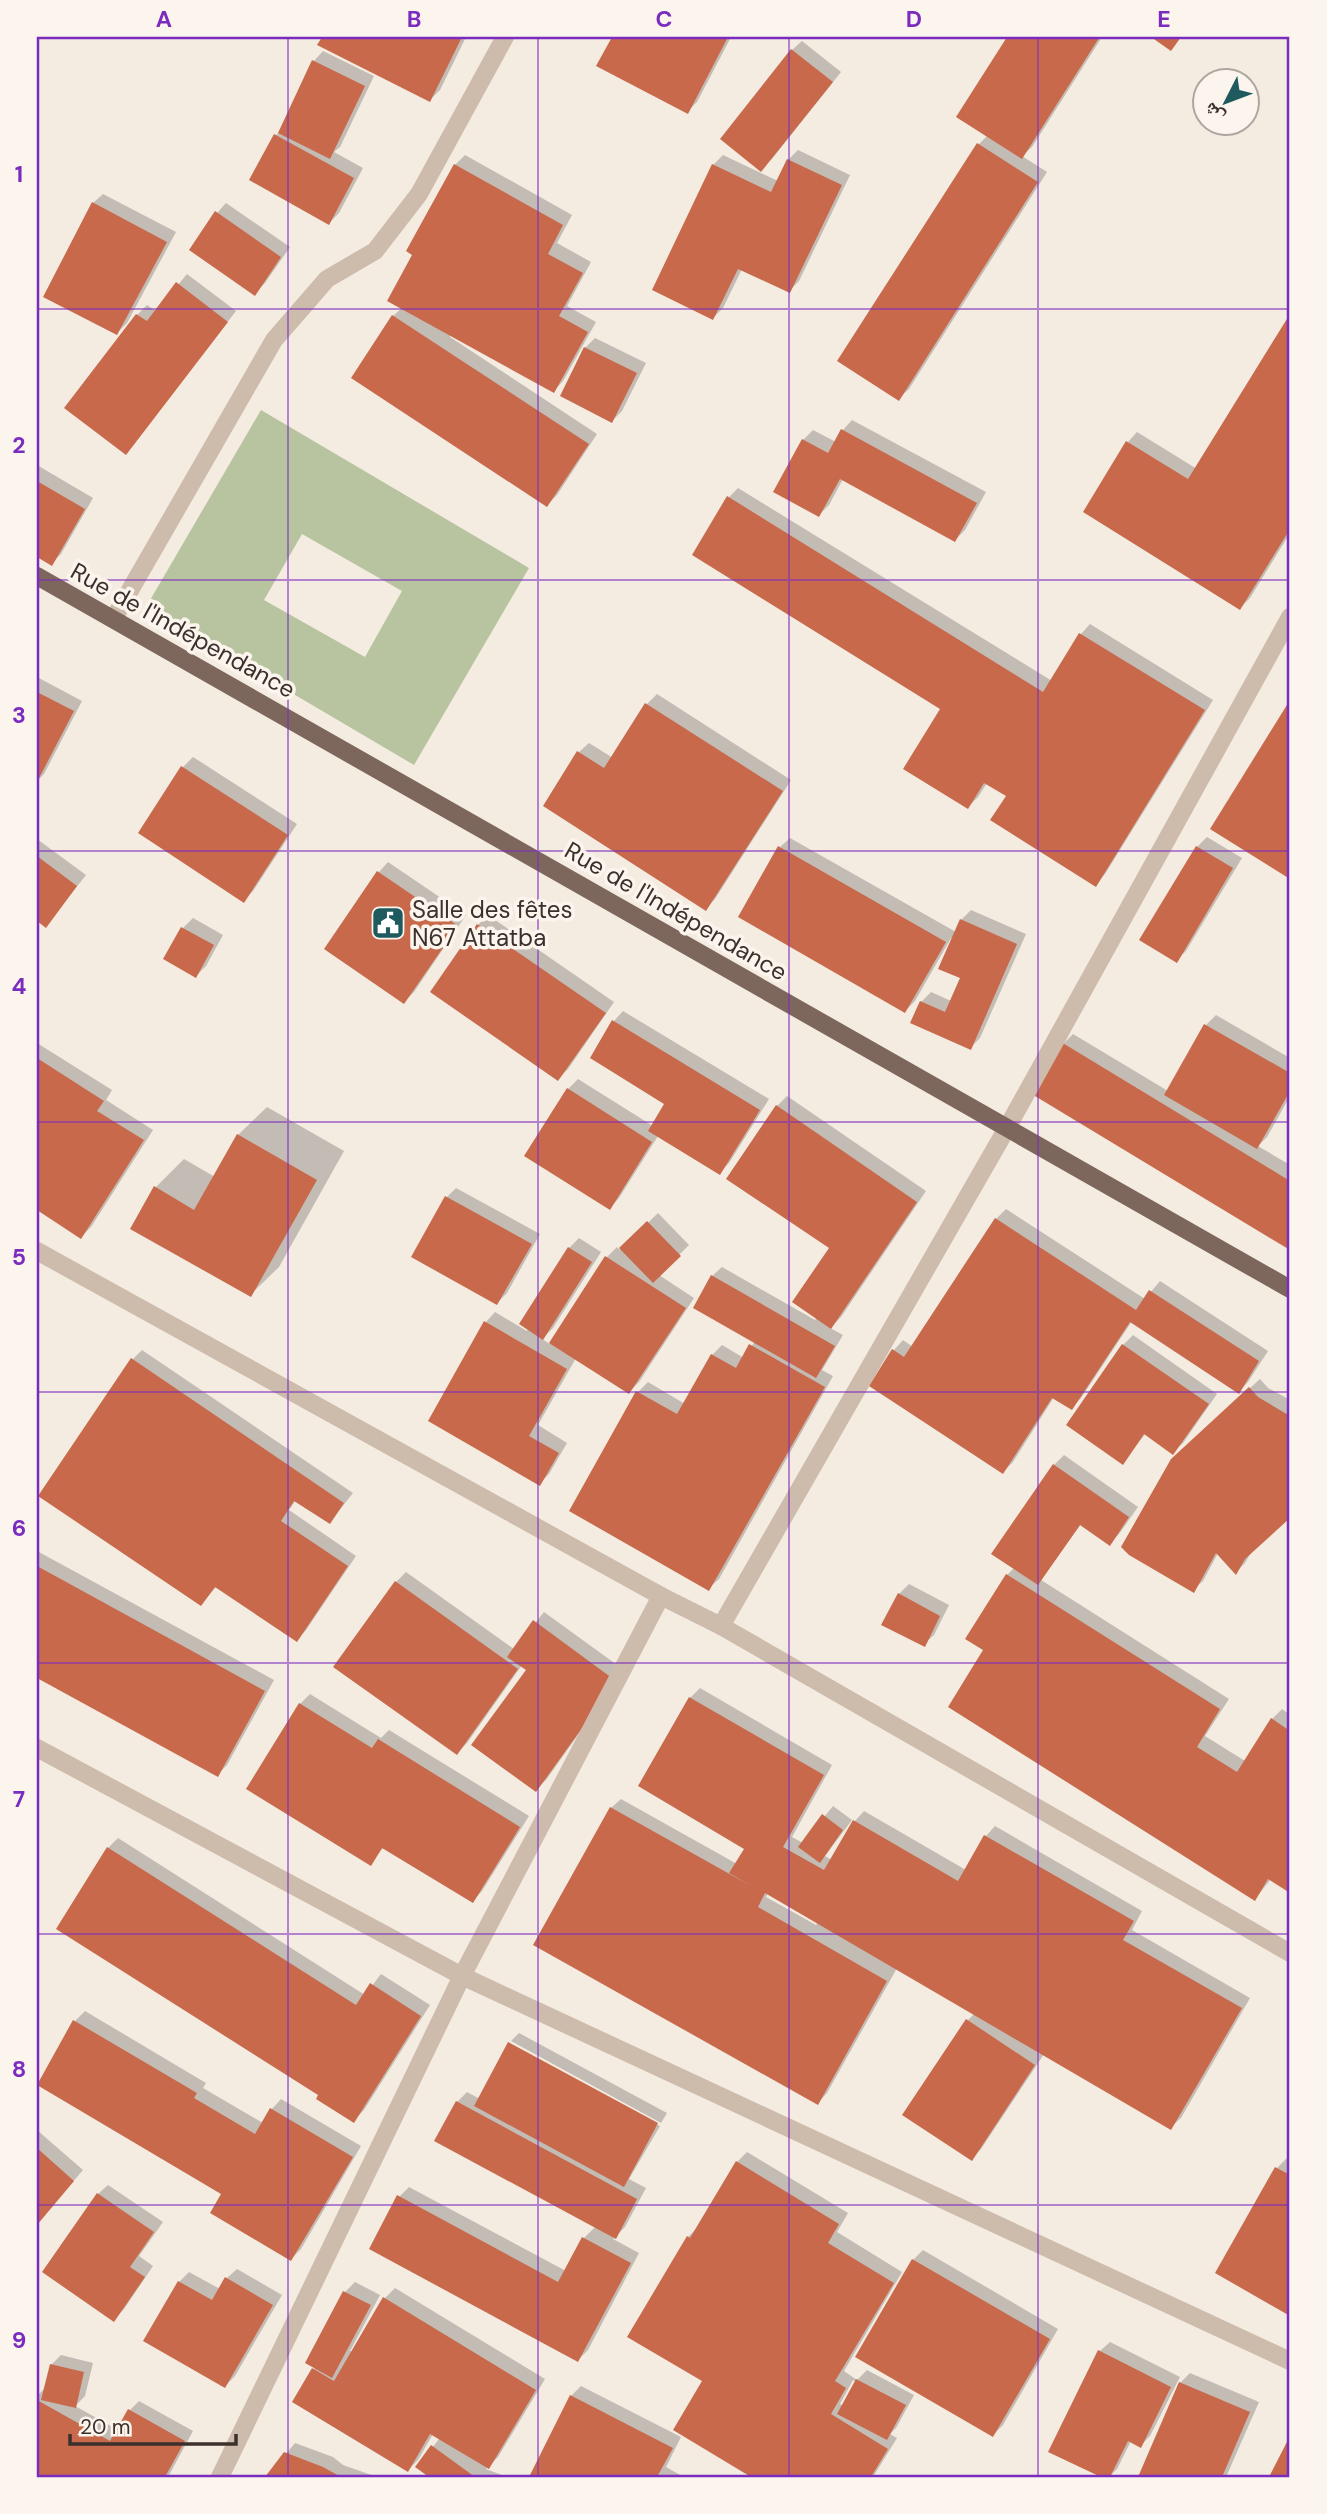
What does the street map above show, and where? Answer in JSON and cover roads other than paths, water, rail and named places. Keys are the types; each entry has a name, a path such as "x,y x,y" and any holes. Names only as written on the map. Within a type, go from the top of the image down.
{"main road":[{"name":"Rue de l'Indépendance","path":"37,576 1290,1289"}],"street":[{"path":"114,618 274,340 327,279 375,251 419,194 505,37"},
{"path":"721,1626 1007,1128 1290,617"},
{"path":"37,1251 661,1596 721,1626 1290,1953"},
{"path":"220,2477 462,1976 661,1596"},
{"path":"37,1748 462,1976 1290,2361"}],"place":[{"name":"Salle des fêtes N67 Attatba","path":"388,923"}]}
